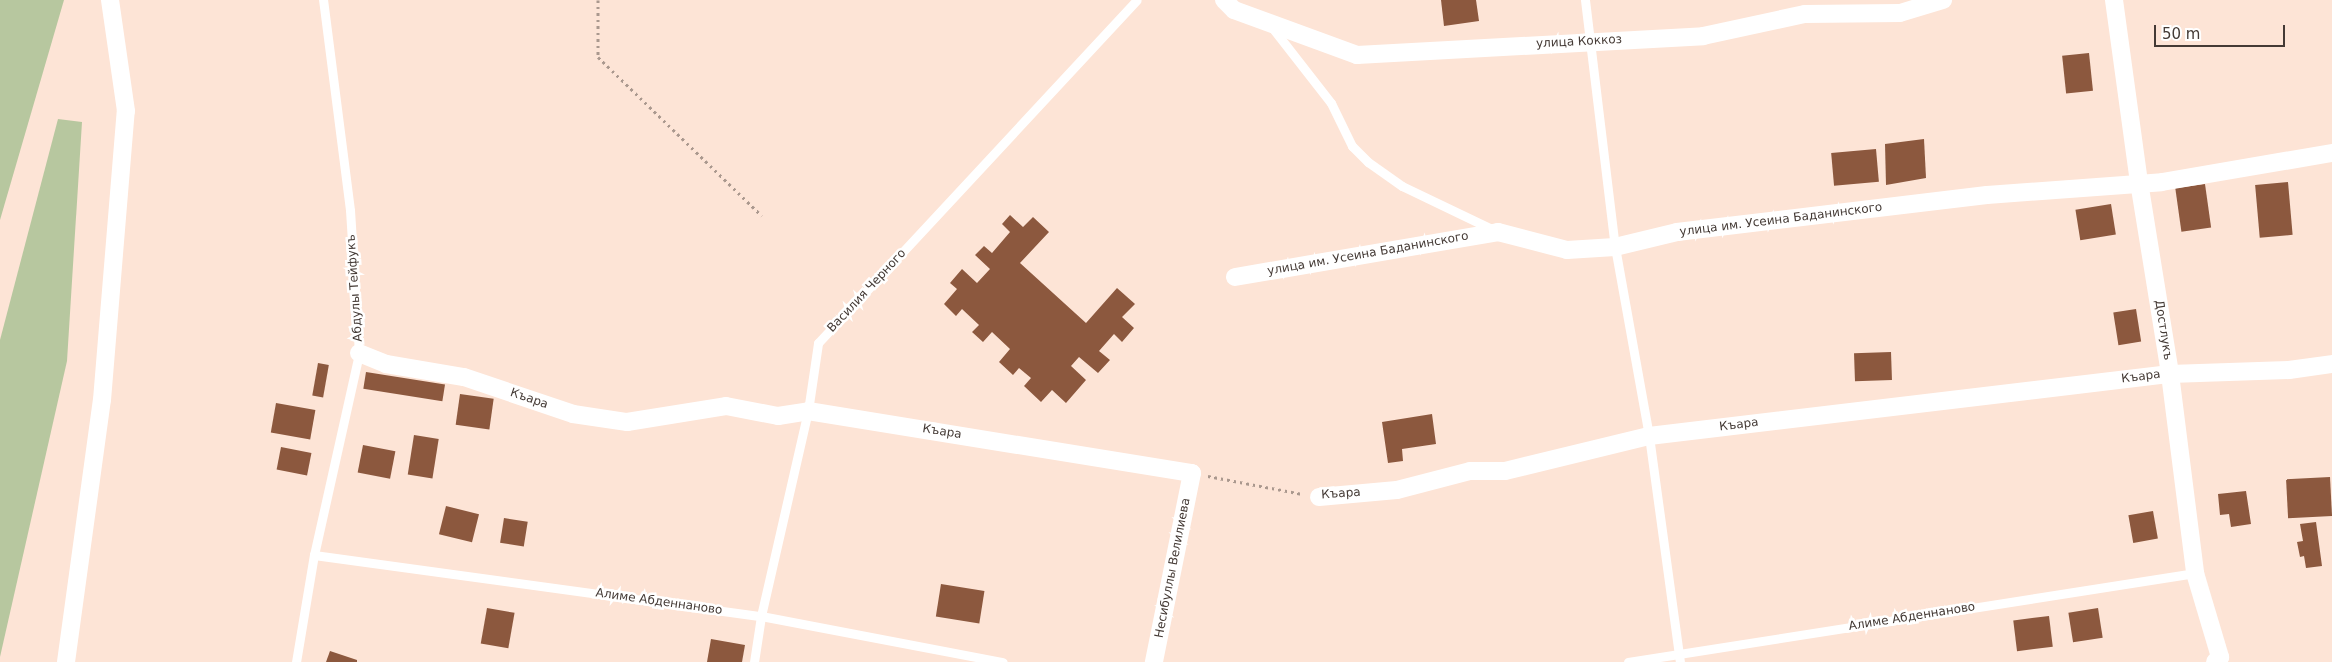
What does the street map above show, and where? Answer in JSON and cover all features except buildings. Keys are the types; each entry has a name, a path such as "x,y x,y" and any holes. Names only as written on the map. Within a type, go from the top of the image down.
{"street":[{"path":"66,662 102,400 126,111 110,0"},
{"name":"улица Коккоз","path":"1224,0 1234,10 1357,55 1589,40 1703,36 1805,14 1900,13 1943,0"},
{"name":"Достлукъ","path":"2114,0 2139,182 2170,374 2195,573 2217,660"},
{"name":"улица им. Усеина Баданинского","path":"1235,277 1498,232 1567,250 1615,248 1677,232 1987,195 2139,182 2162,182 2332,153"},
{"name":"Къара","path":"360,353 386,364 464,377 573,414 627,422 726,406 778,416 808,411 1192,473"},
{"name":"Къара","path":"1319,497 1397,490 1470,470 1505,472 1649,436 2170,374 2289,370 2332,364"},
{"name":"Несибуллы Велилиева","path":"1154,662 1192,473"}],"lane":[{"name":"Абдулы Тейфукъ","path":"296,662 314,555 360,353 350,210 323,0"},
{"name":"Василия Черного","path":"754,662 761,616 808,411 818,343 1137,0"},
{"path":"1585,0 1615,248 1649,436 1679,657"},
{"path":"1267,22 1331,103 1352,146 1368,162 1402,186 1498,232"},
{"name":"Алиме Абденнаново","path":"314,555 761,616 1003,662"},
{"name":"Алиме Абденнаново","path":"1628,662 1679,657 2195,573"}],"path":[{"path":"598,0 598,57 762,216"},
{"name":"Къара","path":"1192,473 1280,492 1319,497"}],"green space":[{"path":"0,0 64,0 0,220"},
{"path":"58,119 82,122 67,361 0,657 0,340"}]}
